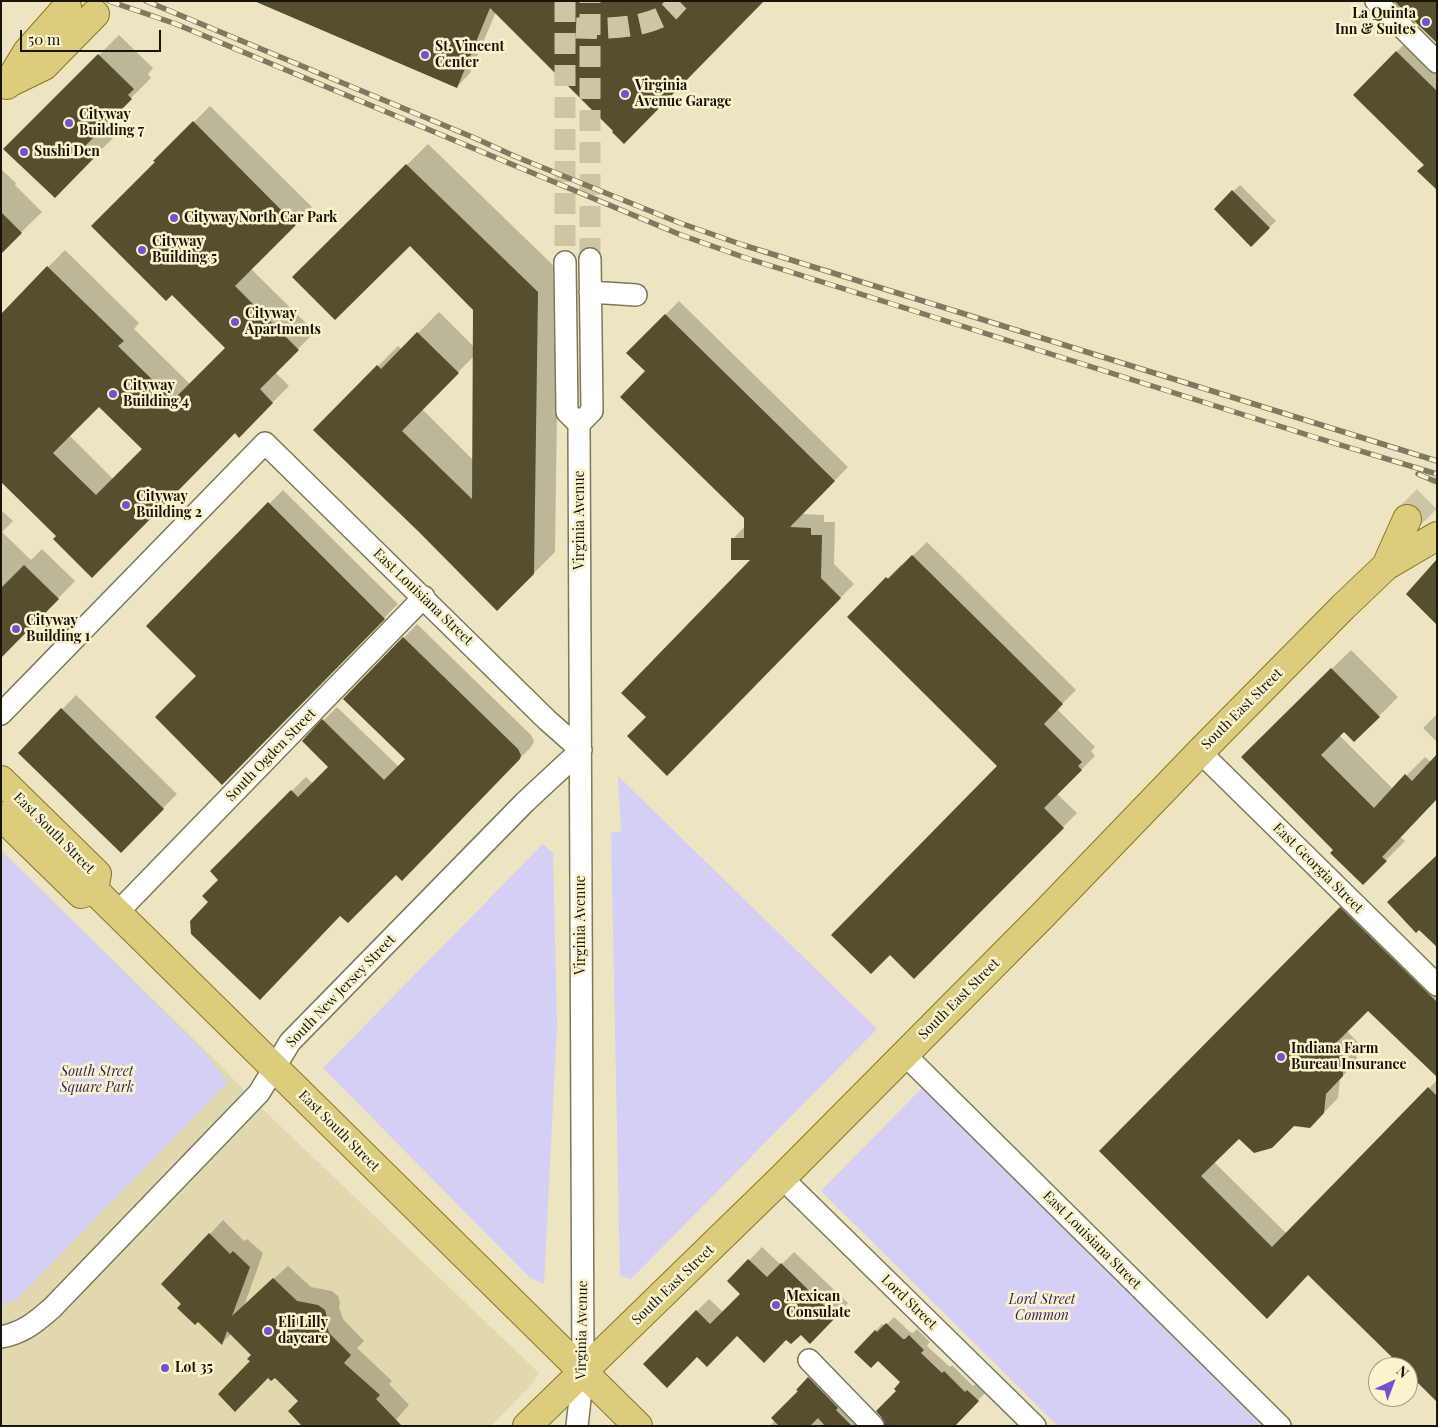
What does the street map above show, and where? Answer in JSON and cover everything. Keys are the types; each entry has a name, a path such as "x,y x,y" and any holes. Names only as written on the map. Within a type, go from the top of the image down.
{"main road":[{"path":"5,88 27,52 66,7"},
{"path":"5,88 44,66 94,14"},
{"name":"South East Street","path":"1386,566 1407,520"},
{"name":"South East Street","path":"527,1426 782,1178 1043,915 1200,752 1386,566 1437,536"},
{"name":"East South Street","path":"1,780 97,874 94,890"},
{"name":"East South Street","path":"1,816 81,894 94,890"},
{"name":"East South Street","path":"94,890 638,1426"}],"street":[{"path":"1376,1 1437,62"},
{"path":"566,262 567,412 580,424 592,411 590,259"},
{"path":"590,292 636,295"},
{"name":"Virginia Avenue","path":"577,1426 583,1372 580,424"},
{"name":"East Louisiana Street","path":"1,714 265,443 547,720 581,750"},
{"name":"South Ogden Street","path":"118,913 424,598"},
{"name":"South New Jersey Street","path":"1,1337 10,1336 29,1328 52,1308 258,1092 290,1042 525,802 581,750"},
{"name":"East Georgia Street","path":"1200,752 1437,985"},
{"name":"East Louisiana Street","path":"904,1054 1280,1426"},
{"name":"Lord Street","path":"782,1178 1035,1426"},
{"path":"808,1360 873,1426"}],"shaded area":[{"path":"1,850 221,1066 252,1099 539,1373 532,1384 491,1426 1,1426"}],"green space":[{"path":"618,776 877,1029 631,1279 620,1276 611,833 621,831"},
{"path":"543,844 553,853 557,1025 544,1284 530,1278 323,1068"},
{"name":"South Street Square Park","path":"1,850 203,1050 228,1082 18,1298 1,1307"},
{"name":"Lord Street Common","path":"922,1088 1263,1426 1058,1426 821,1191"}],"building":[{"name":"Virginia Avenue Garage","path":"254,1 764,1 624,144 490,8 457,88"},
{"name":"La Quinta Inn & Suites","path":"1394,1 1437,1 1437,43 1409,16"},
{"path":"1396,51 1437,91 1437,190 1417,171 1424,165 1353,95"},
{"name":"Cityway Building 7","path":"98,54 134,89 128,95 132,99 84,147 95,157 55,198 3,149"},
{"path":"193,121 296,225 235,286 299,350 260,389 273,403 239,438 235,433 92,578 53,539 56,536 1,482 1,314 47,266 124,341 118,346 173,400 225,348 172,295 166,301 91,226 155,162 153,161","holes":["99,407 142,449 96,495 53,453"]},
{"path":"406,164 538,292 534,574 497,611 419,532 313,430 377,365 381,369 417,332 459,373 402,431 472,499 473,310 410,246 335,320 292,277"},
{"path":"1232,190 1270,228 1251,247 1214,209"},
{"path":"1,212 22,233 1,254"},
{"path":"665,314 835,481 790,527 811,528 811,535 822,535 821,578 841,598 667,776 627,736 646,717 621,693 750,560 731,560 731,538 744,538 744,518 620,397 645,371 626,353"},
{"path":"268,502 385,619 222,785 155,717 196,676 146,626"},
{"path":"912,555 1063,704 1044,724 1082,762 1078,766 1082,770 1044,808 1064,828 914,979 890,955 871,974 831,935 997,766 847,617 886,577 888,579"},
{"path":"1437,559 1437,625 1406,594"},
{"name":"Cityway Building 1","path":"24,565 59,599 1,658 1,588"},
{"path":"403,637 518,749 521,755 520,759 402,881 396,875 348,923 340,916 260,1000 191,934 190,921 208,902 202,896 218,880 210,871 291,790 298,797 328,767 302,741 322,719 384,780 405,759 343,699"},
{"path":"1331,668 1380,717 1354,742 1344,732 1321,755 1374,808 1405,774 1412,781 1437,754 1437,799 1382,857 1387,861 1363,885 1330,853 1333,850 1241,757"},
{"path":"61,708 164,809 121,853 18,753"},
{"path":"1437,855 1437,947 1419,930 1416,933 1387,902"},
{"path":"1340,907 1437,1002 1437,1077 1368,1011 1334,1045 1349,1062 1343,1068 1343,1076 1326,1094 1324,1113 1310,1128 1294,1126 1272,1148 1254,1153 1239,1139 1201,1176 1272,1247 1428,1087 1437,1096 1437,1402 1418,1383 1418,1357 1392,1357 1308,1275 1267,1319 1099,1151"},
{"name":"Eli Lilly daycare","path":"209,1233 230,1254 233,1251 250,1267 232,1316 273,1278 297,1301 318,1305 325,1310 329,1333 351,1355 344,1363 380,1395 376,1399 402,1426 302,1426 288,1411 298,1401 275,1378 271,1381 268,1378 235,1412 218,1394 250,1361 247,1359 251,1355 227,1331 222,1345 198,1322 195,1325 177,1308 181,1304 161,1284"},
{"name":"Mexican Consulate","path":"748,1259 767,1277 781,1263 836,1317 810,1344 801,1335 791,1344 786,1340 764,1363 737,1336 707,1367 697,1357 667,1388 643,1364 696,1310 710,1324 740,1294 727,1281"},
{"path":"886,1323 903,1339 909,1335 924,1350 921,1353 942,1373 944,1371 965,1392 967,1390 979,1401 955,1426 885,1426 882,1418 876,1411 896,1391 894,1389 900,1382 878,1361 871,1368 854,1352 875,1330 877,1332"},
{"path":"808,1377 838,1408 836,1410 852,1426 825,1426 818,1418 810,1426 779,1426 771,1418 798,1391 796,1390"}],"tunnel":[{"path":"565,1 565,262"},
{"path":"590,1 590,259"},
{"path":"576,28 633,26 665,15 679,1"},
{"path":"1407,519 1437,489"}],"railway":[{"path":"109,1 176,24 681,235 743,257 1437,474"},
{"path":"146,1 514,156 680,223 743,245 1437,461"},
{"path":"1418,474 1437,482"}],"place":[{"name":"La Quinta Inn & Suites","path":"1426,22"},
{"name":"St. Vincent Center","path":"425,55"},
{"name":"Virginia Avenue Garage","path":"625,94"},
{"name":"Cityway Building 7","path":"69,123"},
{"name":"Sushi Den","path":"24,152"},
{"name":"Cityway North Car Park","path":"174,218"},
{"name":"Cityway Building 5","path":"142,250"},
{"name":"Cityway Apartments","path":"235,322"},
{"name":"Cityway Building 4","path":"113,394"},
{"name":"Cityway Building 2","path":"126,505"},
{"name":"Cityway Building 1","path":"16,629"},
{"name":"Indiana Farm Bureau Insurance","path":"1281,1057"},
{"name":"Mexican Consulate","path":"776,1305"},
{"name":"Eli Lilly daycare","path":"268,1331"},
{"name":"Lot 35","path":"165,1368"}]}
